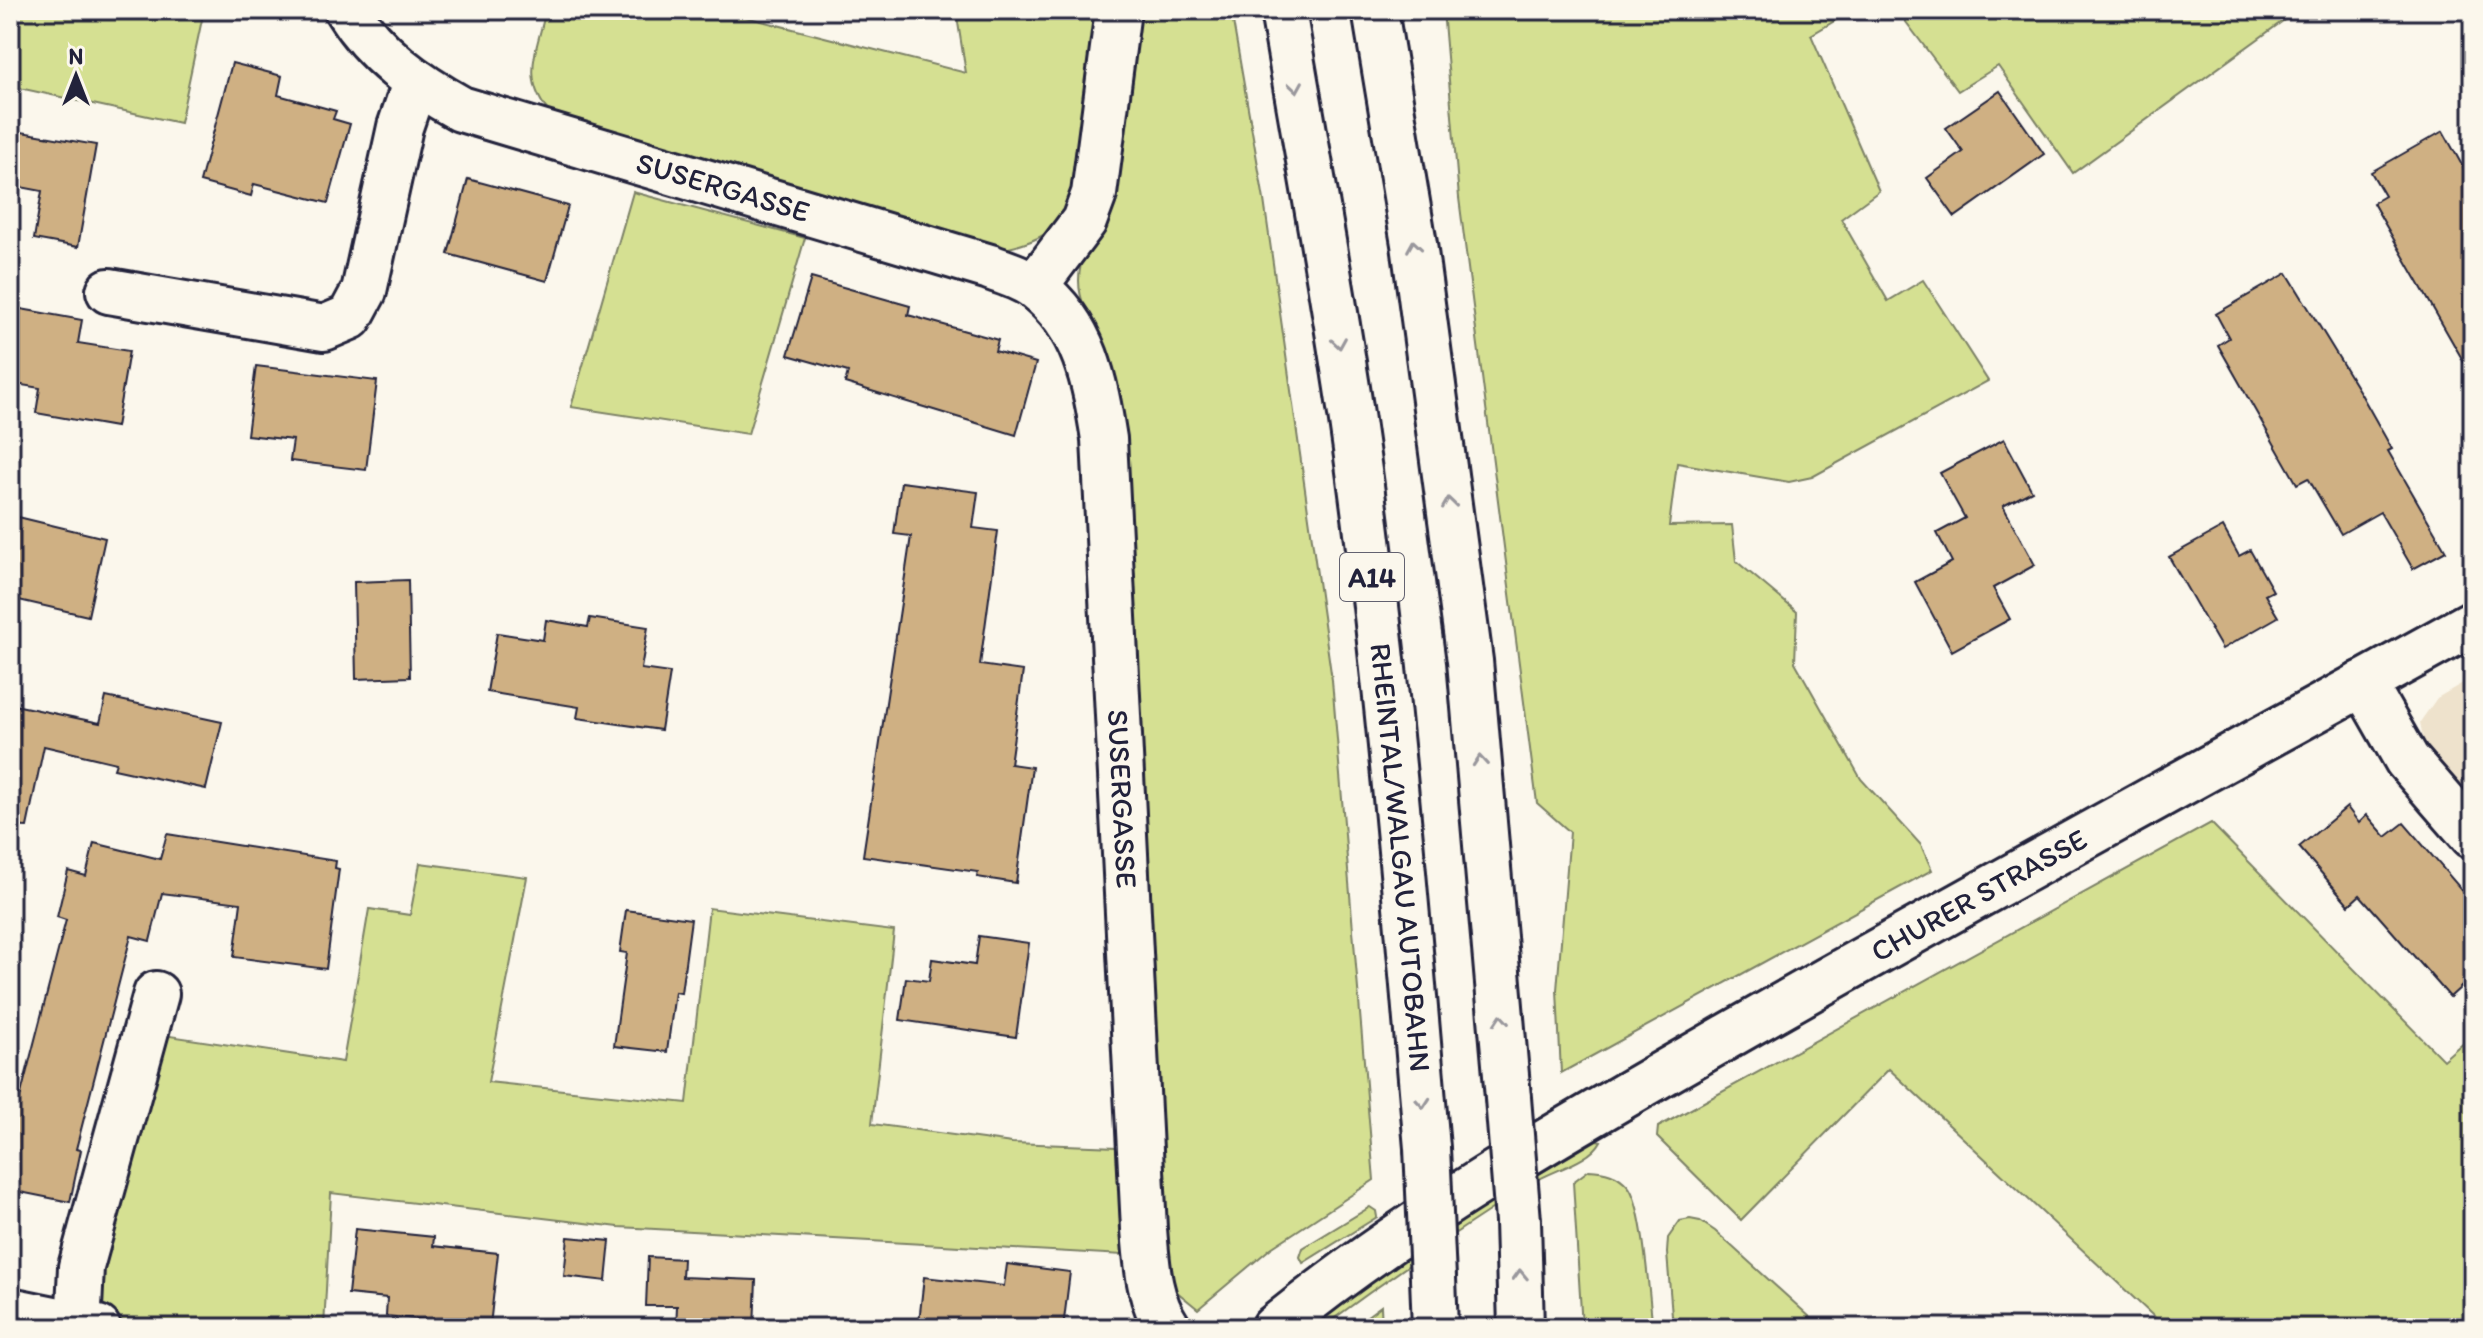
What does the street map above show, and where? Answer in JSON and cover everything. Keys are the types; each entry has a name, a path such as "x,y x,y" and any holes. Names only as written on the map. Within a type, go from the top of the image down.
{"main road":[{"name":"SUSERGASSE","path":"347,10 379,50 415,83 461,109 919,243 1035,286 1062,313 1082,342 1096,384 1104,439 1144,1229 1149,1284 1158,1313 1168,1328"},
{"path":"1035,286 1084,221 1094,194 1118,10"},
{"name":"RHEINTAL/WALGAU AUTOBAHN","path":"1283,10 1351,421 1392,747 1427,1148 1435,1328"},
{"path":"1375,10 1414,244 1470,661 1518,1221 1521,1328"},
{"path":"109,291 324,328 350,317 364,291 400,127 415,83"},
{"name":"CHURER STRASSE","path":"1274,1328 1337,1277 1491,1175 1858,962 2473,623"},
{"path":"2363,683 2407,760 2473,836"},
{"path":"10,1310 85,1326 81,1267 156,994"}],"shaded area":[{"path":"2473,677 2473,811 2427,759 2420,722 2437,698"}],"green space":[{"path":"10,10 204,10 180,123 10,86"},
{"path":"546,10 718,10 966,73 956,10 1105,10 1093,118 1082,175 1074,199 1058,224 1037,238 1005,249 553,117 537,91 533,66"},
{"path":"1133,10 1231,10 1264,200 1332,680 1374,1180 1271,1248 1198,1309 1171,1287 1166,1277 1100,341 1084,307 1079,286 1081,263"},
{"path":"1443,10 1853,10 1811,35 1879,191 1841,219 1888,301 1923,280 1988,381 1812,477 1789,482 1677,463 1669,526 1732,525 1736,561 1797,612 1795,662 1861,779 1921,845 1932,870 1561,1073 1557,990 1570,832 1537,803 1459,198"},
{"path":"1897,10 2298,10 2073,173 1998,66 1958,91"},
{"path":"633,192 805,238 748,434 571,407"},
{"path":"2211,823 2443,1060 2473,1034 2473,1328 2166,1328 1889,1069 1741,1220 1657,1137 1658,1127"},
{"path":"420,863 527,877 488,1082 687,1103 709,908 894,931 872,1124 1012,1143 1117,1147 1123,1255 619,1227 331,1193 324,1328 130,1328 107,1319 100,1311 92,1288 157,1034 343,1062 369,909 410,915"},
{"path":"1597,1140 1601,1141 1589,1155 1507,1199 1321,1328 1308,1328 1453,1224"},
{"path":"1589,1170 1615,1175 1634,1196 1642,1232 1653,1328 1582,1328 1573,1182"},
{"path":"1370,1207 1376,1211 1377,1217 1303,1263 1300,1257 1303,1248"},
{"path":"1680,1221 1700,1221 1715,1231 1822,1328 1673,1328 1668,1238"},
{"path":"1381,1306 1382,1328 1351,1328"}],"building":[{"path":"232,63 282,76 278,95 336,111 333,119 350,124 328,203 254,184 251,196 200,182"},
{"path":"2000,91 2044,154 1955,217 1927,178 1963,152 1946,128"},
{"path":"10,130 96,145 78,247 34,239 42,191 10,185"},
{"path":"2443,131 2473,185 2473,378 2373,203 2385,196 2371,172"},
{"path":"468,179 568,206 547,281 448,254"},
{"path":"2287,273 2361,394 2392,449 2388,451 2446,551 2413,569 2380,512 2341,534 2308,478 2297,484 2218,345 2229,338 2216,314"},
{"path":"811,278 910,306 908,315 998,340 995,351 1036,363 1016,435 845,383 848,372 788,355"},
{"path":"10,307 82,320 78,343 129,351 116,427 36,413 40,388 10,383"},
{"path":"256,366 377,381 366,470 290,461 293,440 247,435"},
{"path":"2004,439 2032,491 2003,506 2035,565 1993,588 2010,619 1952,651 1915,582 1952,562 1937,533 1965,518 1940,473"},
{"path":"901,482 978,492 973,528 998,531 980,665 1023,671 1010,764 1032,767 1016,883 977,877 978,872 863,856 911,536 894,534"},
{"path":"10,515 105,538 88,616 10,598"},
{"path":"2223,527 2239,556 2250,550 2273,591 2265,595 2278,617 2222,649 2169,557"},
{"path":"408,580 410,677 356,679 354,582"},
{"path":"590,618 648,627 641,669 670,673 661,730 577,718 579,707 487,692 497,633 543,640 546,620 588,627"},
{"path":"106,697 222,722 206,789 114,769 116,763 44,746 27,827 10,826 10,704 100,723"},
{"path":"2347,807 2359,823 2367,815 2386,837 2404,823 2473,903 2473,976 2450,997 2360,895 2349,905 2299,847"},
{"path":"167,834 336,861 335,868 339,869 326,969 234,957 241,903 162,893 150,941 131,936 76,1149 81,1150 70,1202 10,1190 10,1112 16,1113 66,920 57,917 68,871 86,876 94,843 160,859"},
{"path":"626,910 691,919 681,993 675,992 667,1052 614,1046 627,953 620,952"},
{"path":"979,936 1029,943 1016,1037 900,1020 906,978 929,981 932,959 975,965"},
{"path":"355,1229 434,1237 433,1246 498,1253 490,1326 386,1316 387,1298 348,1294"},
{"path":"568,1237 610,1241 606,1281 564,1276"},
{"path":"648,1257 683,1259 682,1277 756,1280 754,1328 676,1328 677,1306 646,1306"},
{"path":"1007,1264 1070,1272 1063,1328 970,1328 919,1322 924,1277 1004,1286"}]}
